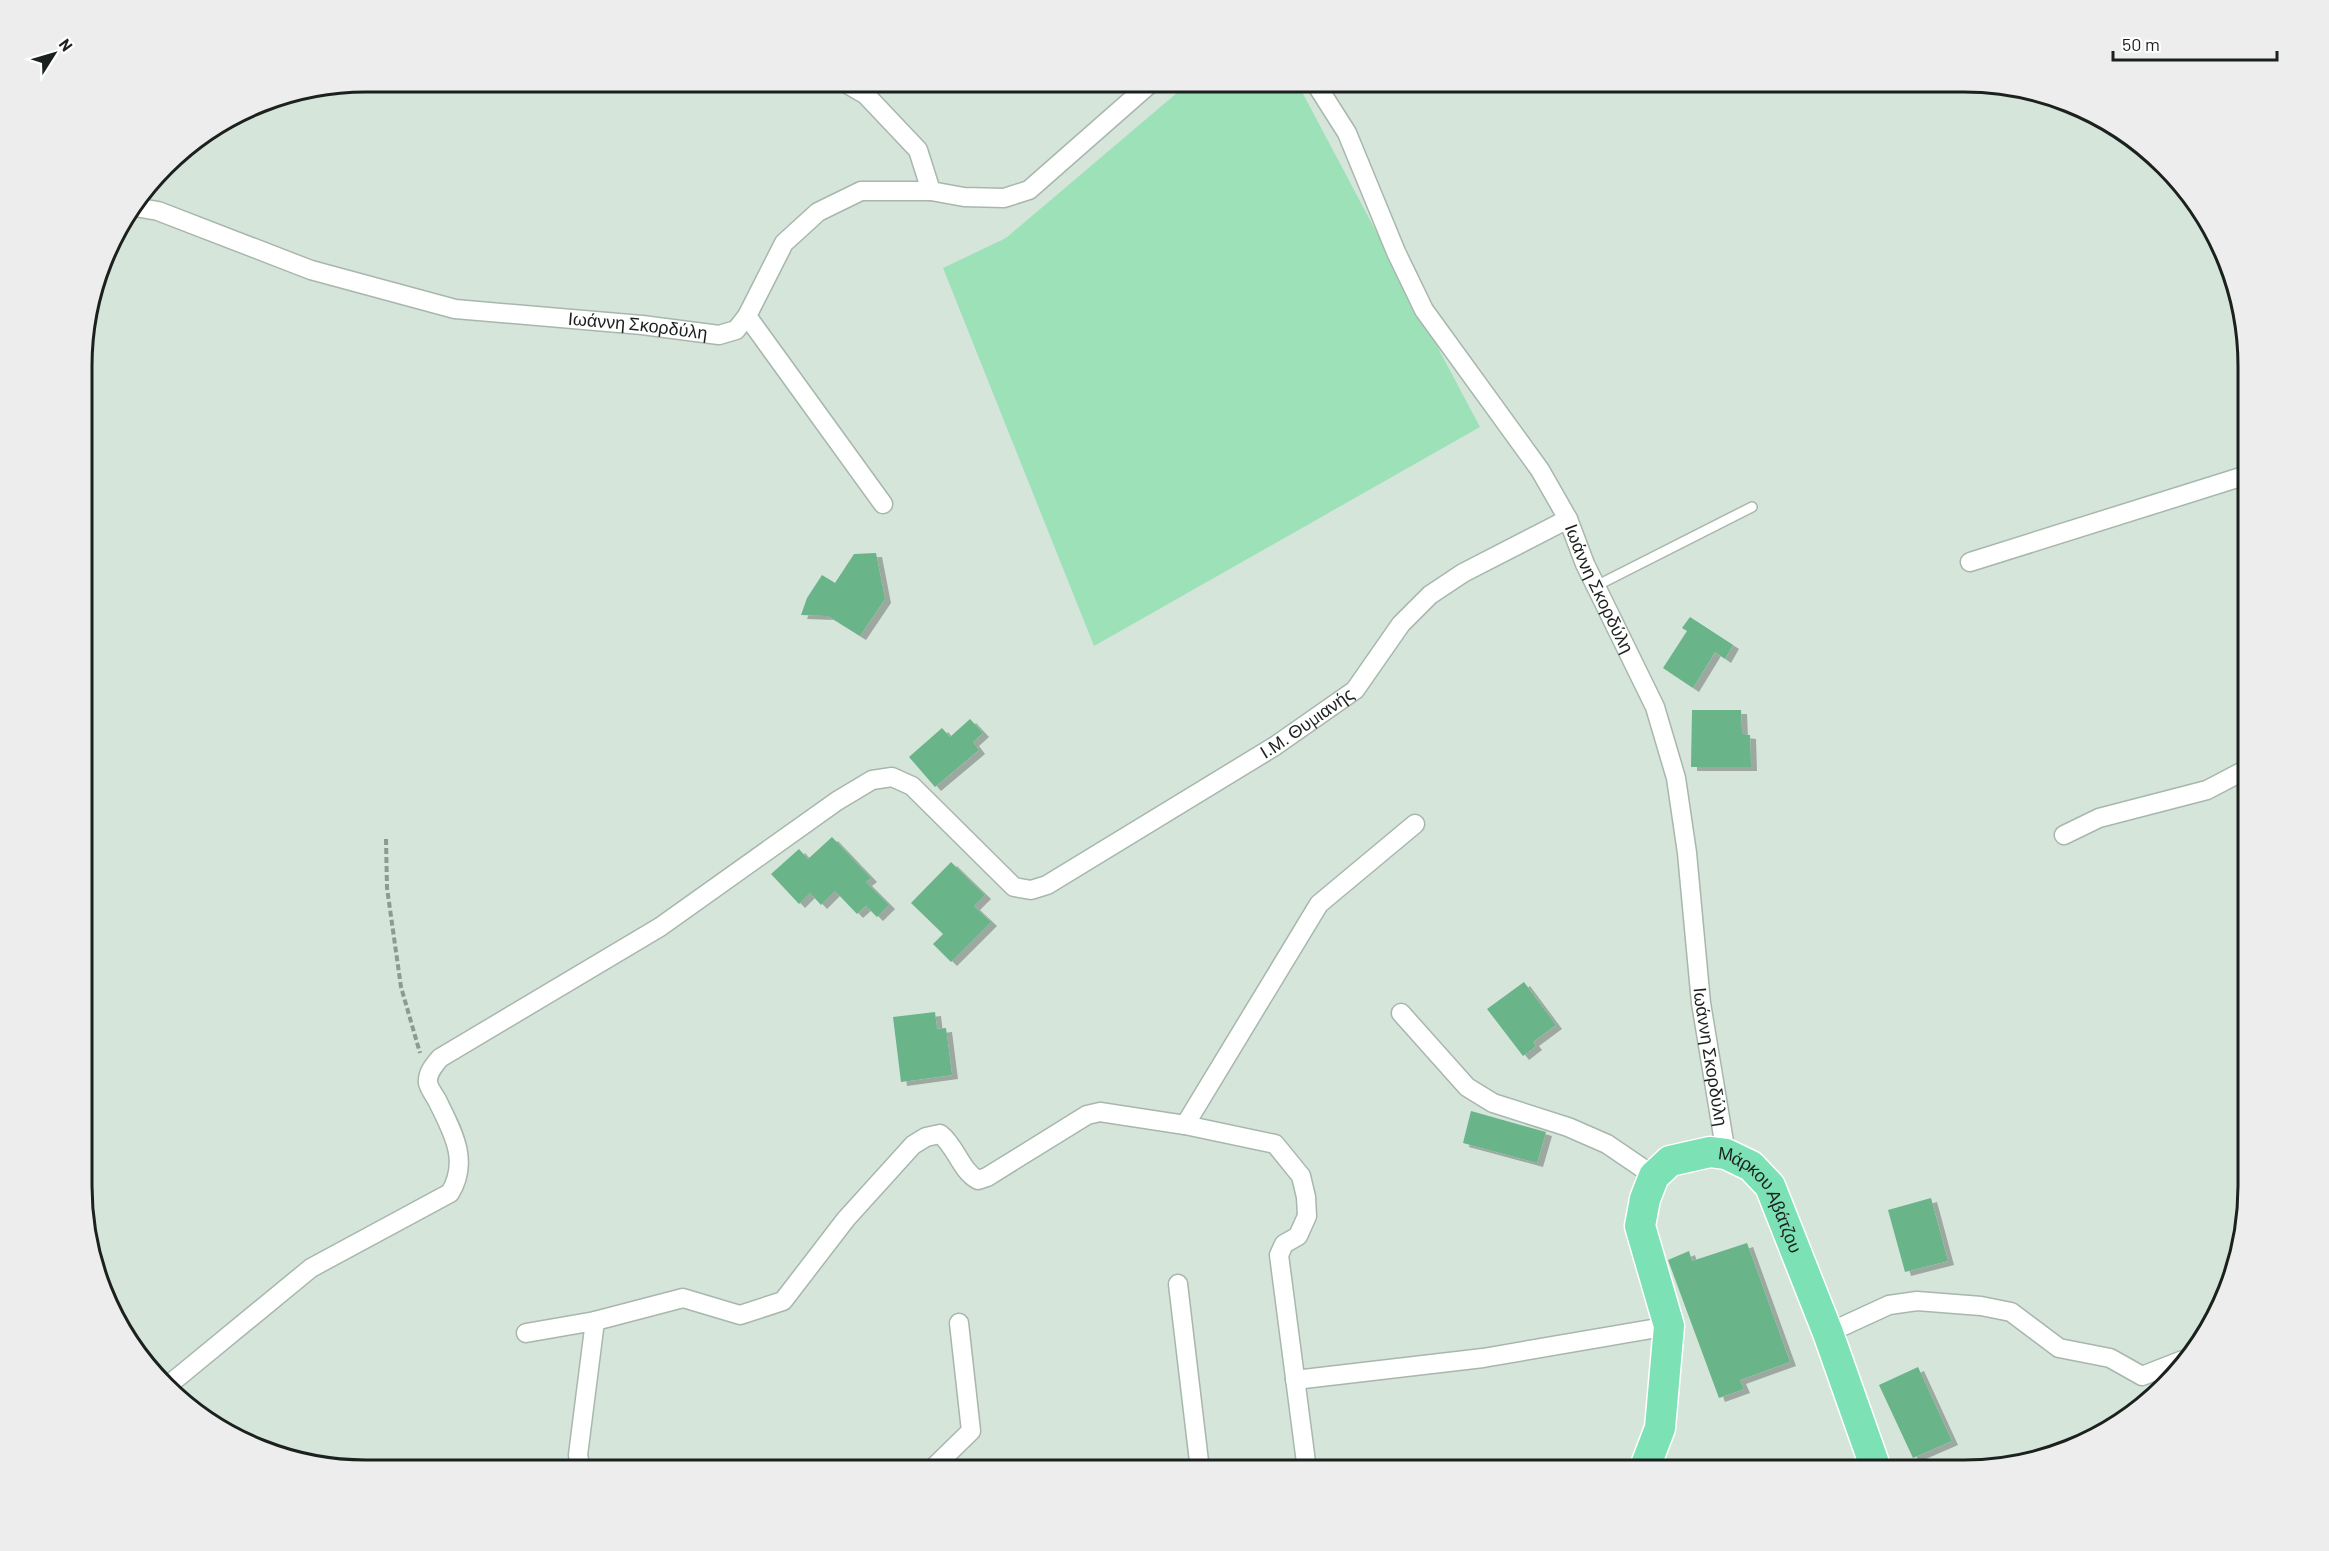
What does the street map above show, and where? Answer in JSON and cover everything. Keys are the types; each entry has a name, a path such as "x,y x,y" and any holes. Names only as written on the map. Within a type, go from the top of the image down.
{"main road":[{"name":"Μάρκου Αβάτζου","path":"1654,1176 1670,1161 1710,1152 1726,1154 1751,1166 1770,1186 1828,1334 1873,1460"},
{"path":"1648,1460 1660,1428 1669,1326 1640,1226 1645,1198 1654,1176"}],"street":[{"path":"861,92 918,150 931,191"},
{"name":"Ιωάννη Σκορδύλη","path":"141,208 158,211 311,270 455,309 719,335 736,330 747,316 784,243 818,212 861,191 931,191 964,197 1004,198 1029,190 1140,92"},
{"name":"Ιωάννη Σκορδύλη","path":"1321,92 1347,134 1396,252 1424,310 1540,470 1568,519 1596,586 1655,707 1676,778 1688,853 1701,1003 1726,1154"},
{"path":"747,316 883,504"},
{"path":"1970,562 2238,478"},
{"name":"Ι.Μ. Θυμιανής","path":"428,1082 431,1067 440,1058 660,927 837,801 872,780 892,777 912,786 1014,887 1031,890 1047,885 1275,746 1355,690 1401,624 1430,595 1462,573 1568,519"},
{"path":"2064,835 2099,818 2207,790 2238,774"},
{"path":"1185,1125 1319,904 1415,824"},
{"path":"1401,1012 1467,1088 1493,1103 1568,1127 1607,1144 1654,1176"},
{"path":"174,1381 311,1268 450,1193 457,1182 460,1164 458,1144 428,1082"},
{"path":"526,1333 596,1321 683,1298 740,1315 783,1301 846,1219 913,1145 926,1137 940,1134 949,1141 963,1166 971,1176 978,1180 987,1177 1087,1115 1113,1113 1275,1144 1301,1176 1306,1197 1307,1216 1298,1236 1284,1244 1279,1255 1305,1460"},
{"path":"1178,1284 1199,1460"},
{"path":"1828,1334 1888,1305 1917,1301 1951,1303 2011,1312 2059,1348 2110,1358 2142,1376 2171,1365"},
{"path":"579,1460 596,1321"},
{"path":"941,1460 971,1431 959,1323"},
{"path":"1295,1380 1483,1358 1669,1326"}],"lane":[{"path":"1596,586 1752,507"}],"path":[{"path":"386,839 387,888 401,987 428,1082"}],"green space":[{"path":"1178,92 1302,92 1480,427 1094,646 943,268 1006,238"}],"building":[{"path":"876,553 885,599 860,636 828,616 801,615 807,598 822,575 835,583 854,554"},
{"path":"1690,617 1733,645 1725,659 1715,652 1693,688 1663,668 1687,631 1682,628"},
{"path":"1692,710 1741,710 1742,734 1750,735 1751,767 1691,767"},
{"path":"970,719 983,733 973,742 979,750 935,787 909,757 942,728 950,737"},
{"path":"832,837 871,878 866,882 889,905 877,917 866,906 857,914 835,891 821,905 810,893 799,904 771,874 799,849 808,859"},
{"path":"951,862 985,895 974,906 991,922 951,962 933,944 943,934 911,903"},
{"path":"1524,982 1556,1025 1533,1042 1536,1046 1523,1056 1487,1009"},
{"path":"935,1012 937,1029 946,1028 952,1075 901,1082 893,1017"},
{"path":"1471,1111 1546,1132 1537,1163 1463,1143"},
{"path":"1931,1198 1948,1261 1905,1272 1888,1210"},
{"path":"1747,1243 1790,1362 1740,1380 1744,1389 1719,1398 1668,1260 1689,1251 1692,1261"},
{"path":"1918,1367 1952,1441 1913,1458 1879,1385"}]}
